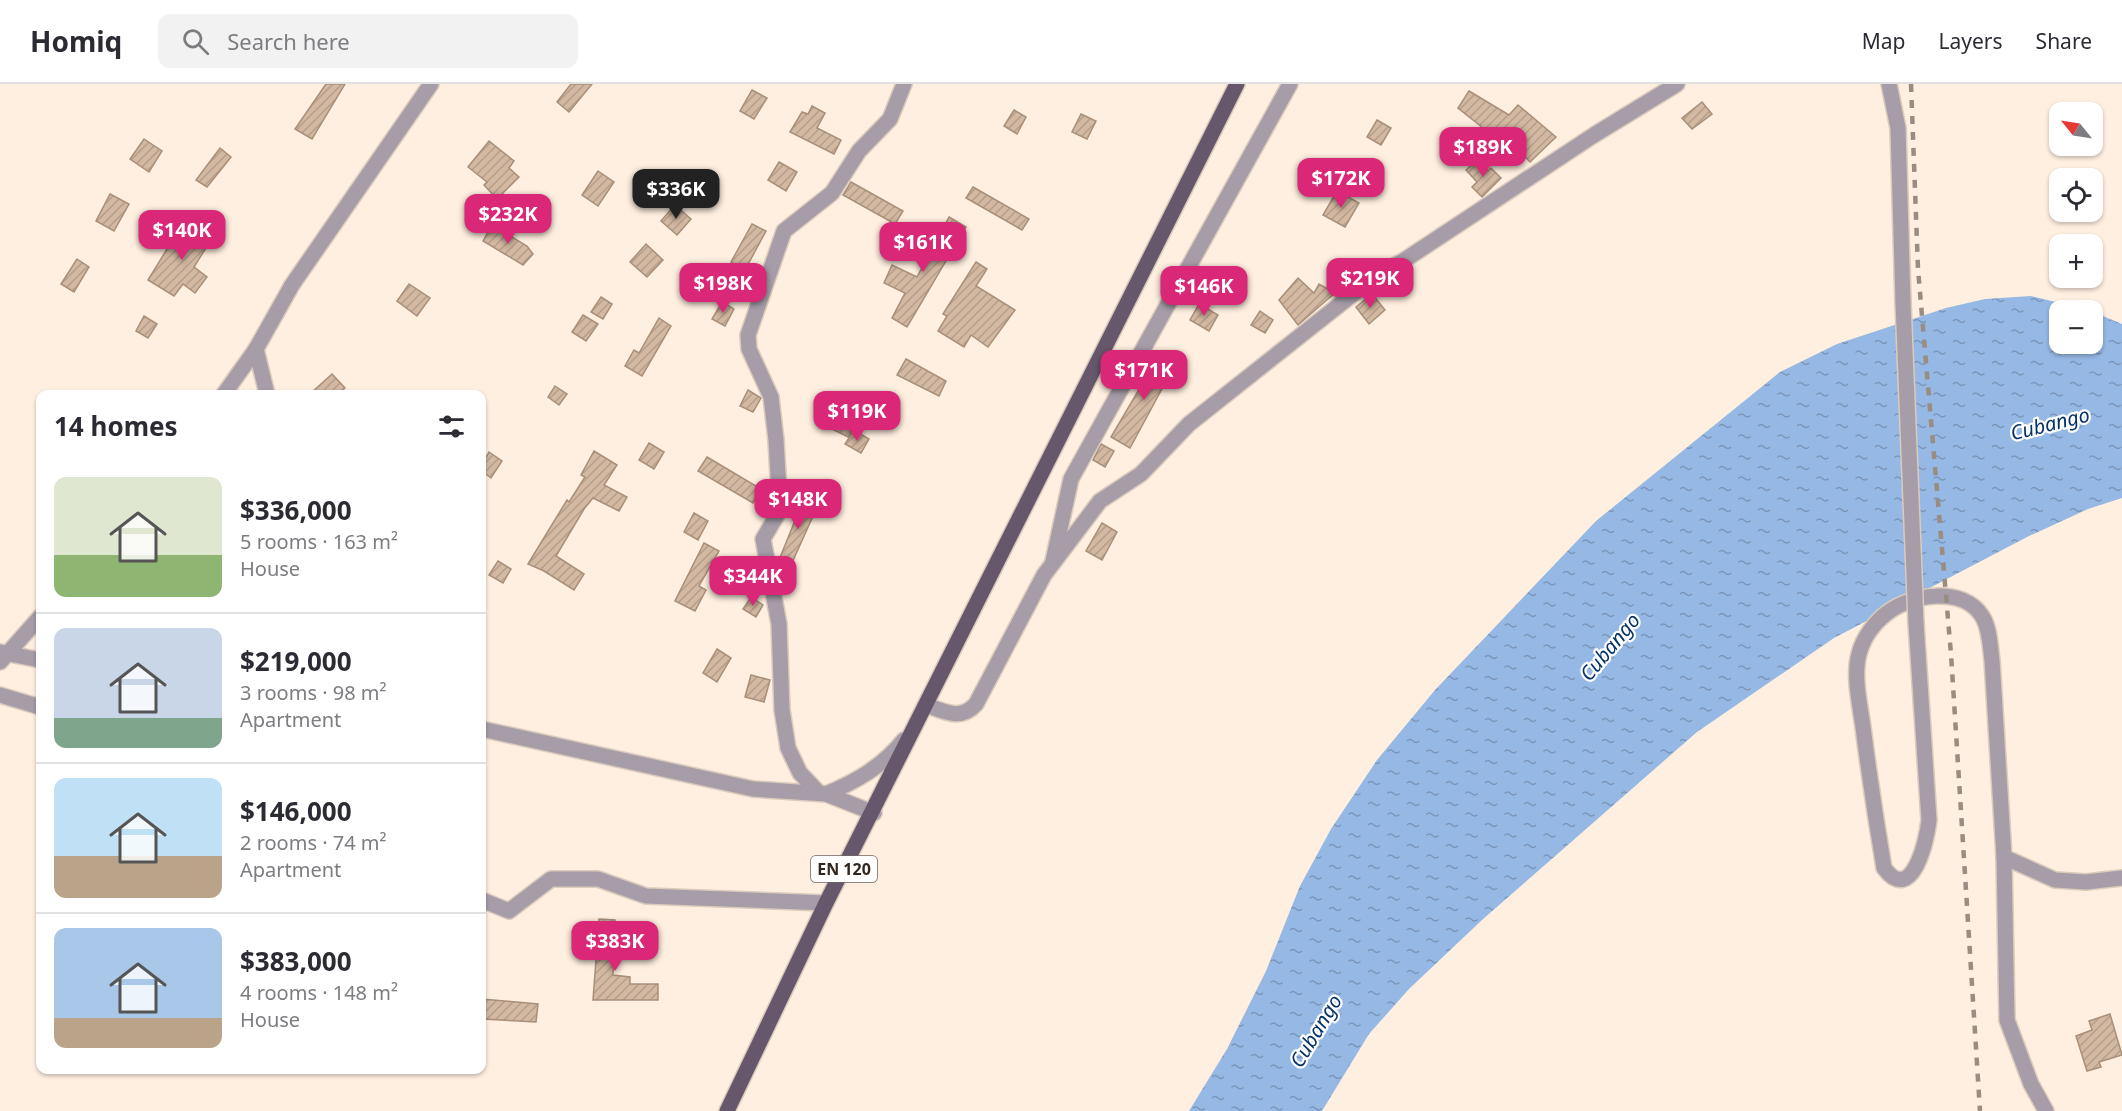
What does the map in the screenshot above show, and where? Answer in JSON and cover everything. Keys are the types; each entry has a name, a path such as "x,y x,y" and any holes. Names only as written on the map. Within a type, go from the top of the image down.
{"main road":[{"name":"EN 120","path":"727,1111 826,903 1237,84"}],"street":[{"path":"228,390 256,349 292,285 430,84"},
{"path":"823,794 800,773 788,748 782,710 779,624 763,539 780,510 774,414 771,397 749,349 748,334 784,231 832,193 859,151 890,119 904,84"},
{"path":"1052,564 1071,479 1290,84"},
{"path":"926,705 958,716 970,711 976,704 1052,564 1101,501 1141,474 1190,424 1377,275 1403,261 1594,135 1677,84"},
{"path":"1889,84 1898,128 1903,302 1916,623 1929,820 1927,843 1917,866 1908,876 1899,879 1892,877 1884,868 1858,692 1858,655 1872,627 1887,612 1909,601 1945,596 1956,597 1983,616 1987,629 1992,660 2004,857 2007,1020 2031,1084 2046,1111"},
{"path":"256,349 266,390"},
{"path":"3,656 36,622"},
{"path":"3,656 36,660"},
{"path":"6,697 36,704"},
{"path":"823,794 852,783 889,758 915,727"},
{"path":"486,730 753,789 823,794 873,813"},
{"path":"2004,857 2055,880 2086,882 2122,878"},
{"path":"486,902 509,911 551,879 598,879 646,896 826,903"}],"water":[{"name":"Cubango","path":"2031,296 2049,300 2049,354 2103,354 2103,316 2122,324 2122,498 2088,509 2029,536 1834,638 1697,732 1482,920 1409,989 1369,1034 1322,1111 1189,1111 1227,1049 1266,971 1300,886 1331,829 1377,760 1435,690 1596,521 1780,372 1837,344 1946,308 1985,299"}],"building":[{"path":"326,84 345,84 312,139 295,129"},
{"path":"571,84 592,84 569,112 557,102"},
{"path":"752,90 767,98 754,119 740,111"},
{"path":"1469,91 1509,115 1518,105 1556,137 1530,162 1507,138 1503,144 1458,108"},
{"path":"1702,102 1712,114 1692,129 1682,118"},
{"path":"812,106 825,113 817,128 841,140 834,154 790,132 802,112 808,114"},
{"path":"1014,110 1026,117 1017,134 1004,126"},
{"path":"1081,114 1096,121 1087,139 1072,132"},
{"path":"1377,120 1391,128 1381,145 1367,137"},
{"path":"144,139 162,151 149,172 130,159"},
{"path":"489,141 514,161 509,168 519,177 497,199 484,185 487,182 468,167"},
{"path":"220,148 231,157 207,187 196,180"},
{"path":"1477,160 1488,171 1491,168 1501,178 1482,197 1472,187 1477,182 1466,170"},
{"path":"779,162 797,172 786,191 768,180"},
{"path":"598,171 614,182 598,206 582,195"},
{"path":"851,182 903,211 895,224 843,195"},
{"path":"973,187 1029,219 1022,230 966,198"},
{"path":"1337,191 1359,203 1345,227 1323,215"},
{"path":"110,194 129,204 114,231 96,221"},
{"path":"675,205 691,219 677,235 661,221"},
{"path":"949,217 966,227 907,327 892,318 905,293 884,283 892,265 917,277"},
{"path":"206,221 218,229 194,267 207,277 195,293 183,284 174,296 148,280 167,249 161,246 172,228 194,240"},
{"path":"752,224 766,231 745,270 731,262"},
{"path":"492,225 527,246 533,254 523,265 483,241"},
{"path":"646,244 663,260 647,277 630,262"},
{"path":"77,259 89,267 74,292 61,284"},
{"path":"976,262 987,269 976,286 1015,310 988,347 971,335 964,347 938,331 947,316 943,314"},
{"path":"1298,278 1314,293 1319,284 1335,293 1298,325 1279,300"},
{"path":"409,284 430,298 417,316 397,301"},
{"path":"1372,294 1385,310 1369,324 1356,307"},
{"path":"601,297 612,304 603,319 591,312"},
{"path":"722,302 734,309 725,326 712,319"},
{"path":"1199,304 1218,315 1209,331 1190,320"},
{"path":"1260,311 1273,320 1265,333 1251,325"},
{"path":"583,315 598,324 586,341 572,332"},
{"path":"144,316 157,324 148,338 136,331"},
{"path":"659,318 671,326 642,376 625,366 634,350 639,353"},
{"path":"1161,352 1177,361 1130,448 1111,437"},
{"path":"906,359 946,381 939,396 897,375"},
{"path":"332,374 345,388 343,390 314,390"},
{"path":"555,386 567,394 559,405 548,397"},
{"path":"748,390 761,398 753,412 740,406"},
{"path":"854,392 869,401 848,437 832,429"},
{"path":"854,430 869,439 861,453 845,444"},
{"path":"649,443 664,452 654,469 639,460"},
{"path":"1101,444 1114,451 1105,467 1093,460"},
{"path":"594,451 617,465 604,485 627,497 619,511 593,498 556,556 584,574 574,590 528,564 567,500 569,502 585,477 581,475"},
{"path":"489,452 502,461 491,478 486,474 486,457"},
{"path":"707,457 761,489 753,503 698,471"},
{"path":"800,498 818,505 791,565 779,560 796,518 793,516"},
{"path":"694,513 708,521 698,540 684,532"},
{"path":"1102,523 1117,532 1102,560 1086,551"},
{"path":"704,543 719,551 699,586 706,590 695,611 675,601"},
{"path":"498,561 511,569 503,583 489,575"},
{"path":"751,597 763,605 756,617 743,609"},
{"path":"717,649 731,658 717,682 703,673"},
{"path":"751,675 770,680 764,702 745,697"},
{"path":"599,919 615,920 613,975 630,977 630,984 658,984 658,1000 593,1000"},
{"path":"486,999 538,1004 536,1022 486,1019"},
{"path":"2110,1014 2122,1055 2099,1062 2101,1067 2087,1071 2076,1036 2092,1030 2089,1021"}],"railway":[{"path":"1911,84 1918,269 1951,654 1980,1111"}]}
